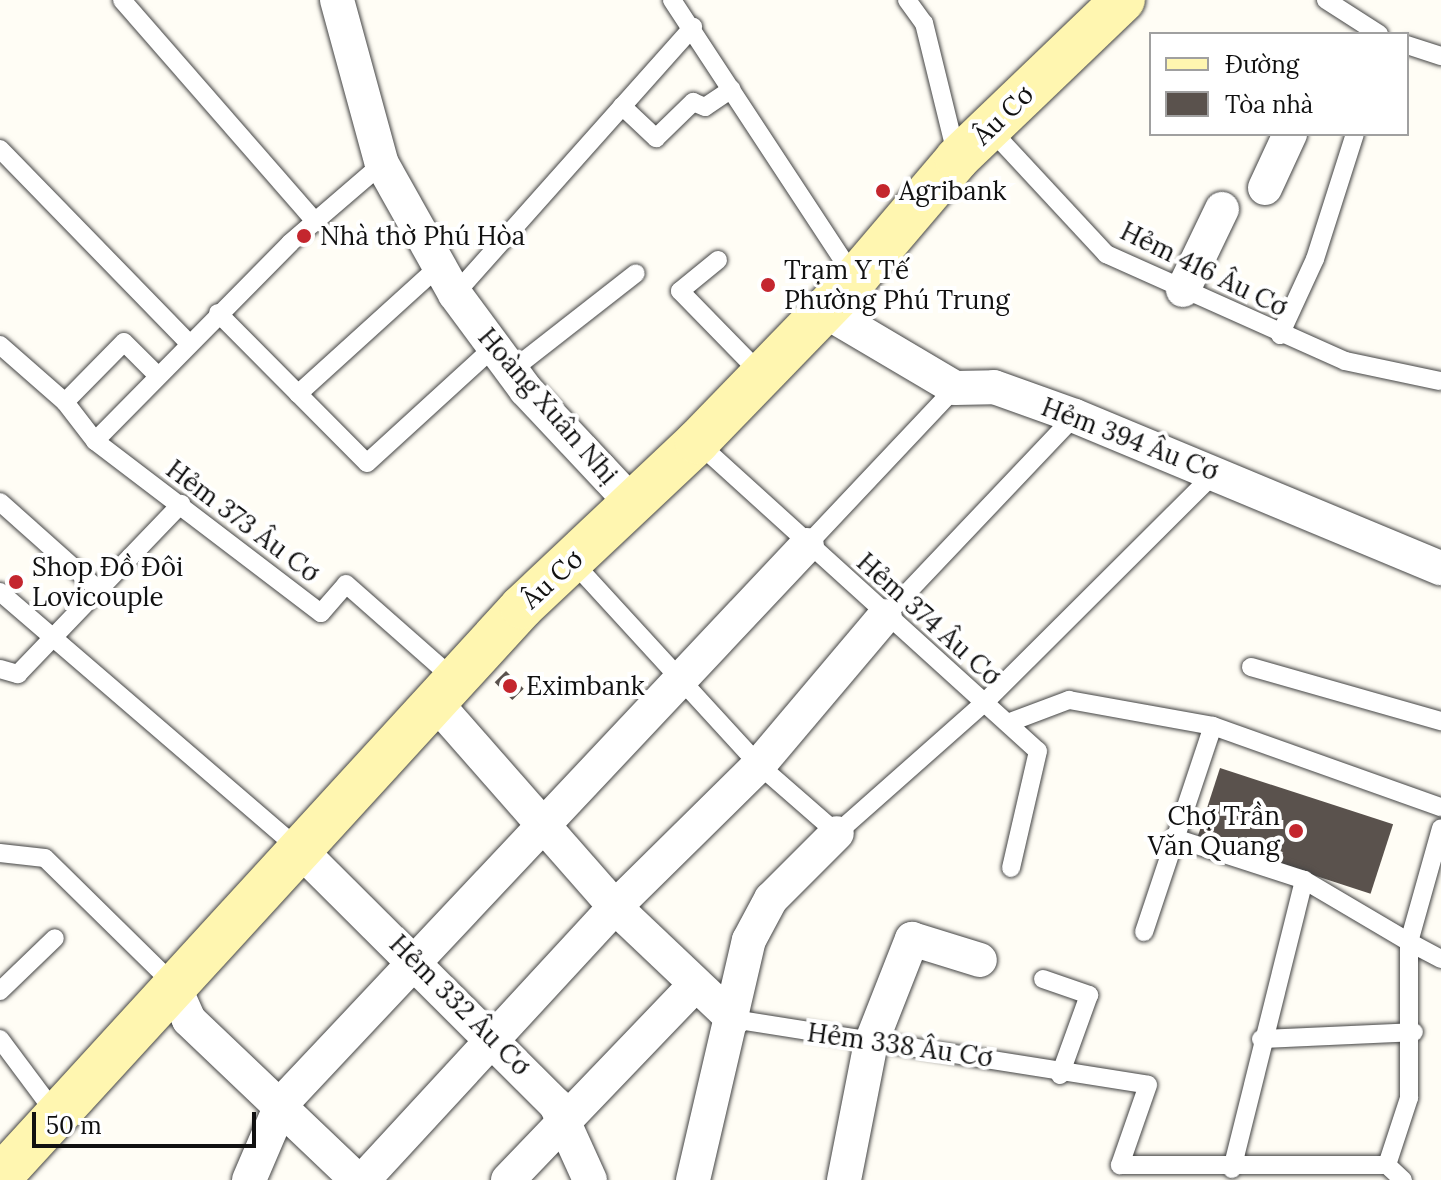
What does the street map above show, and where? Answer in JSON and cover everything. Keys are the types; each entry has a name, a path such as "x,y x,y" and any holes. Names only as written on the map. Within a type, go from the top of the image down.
{"main road":[{"name":"Âu Cơ","path":"0,1177 173,984 445,691 825,311 957,159 990,129 1106,6"}],"street":[{"name":"Hoàng Xuân Nhị","path":"337,0 382,164 447,280 503,359 632,503"},
{"path":"1265,188 1289,136"},
{"path":"1183,290 1222,209"},
{"path":"825,311 955,388"},
{"name":"Hẻm 394 Âu Cơ","path":"955,388 994,387 1075,416 1441,568"},
{"path":"249,1180 282,1103 415,957 807,545"},
{"path":"173,984 189,1020 282,1103 360,1180 496,1038 615,907 759,765 885,616"},
{"path":"445,691 541,824 615,907 733,1019"},
{"path":"693,1180 749,940 771,899 837,833"},
{"name":"Hẻm 332 Âu Cơ","path":"300,850 415,957 496,1038 556,1105 562,1125 590,1180"},
{"path":"844,1180 871,1043 912,939 980,960"},
{"path":"508,1180 695,985"}],"lane":[{"path":"122,0 315,221"},
{"path":"672,0 693,27 855,279"},
{"path":"907,0 924,23 957,159"},
{"path":"1326,0 1376,32"},
{"path":"298,394 447,280 622,106 693,27"},
{"path":"1409,46 1441,56"},
{"path":"622,106 656,138 693,102 705,107 732,89"},
{"name":"Hẻm 416 Âu Cơ","path":"990,129 1106,254 1280,335 1345,361 1440,381"},
{"path":"1280,335 1315,259 1354,136"},
{"path":"0,149 188,342"},
{"path":"95,441 218,313 315,221 382,164"},
{"path":"718,260 680,291 761,374"},
{"path":"218,313 367,463 503,359 636,273"},
{"path":"65,402 124,342 157,375"},
{"name":"Hẻm 373 Âu Cơ","path":"0,345 65,402 95,441 321,613 346,584 445,691"},
{"path":"807,545 955,388"},
{"path":"885,616 1075,416"},
{"name":"Hẻm 374 Âu Cơ","path":"697,442 983,704 1013,721 1038,751 1011,868"},
{"path":"572,561 759,765 837,833 983,704 1216,472"},
{"path":"0,502 100,591"},
{"path":"0,669 18,674 181,504"},
{"path":"0,592 300,850"},
{"path":"1251,667 1441,721"},
{"path":"1013,721 1069,700 1213,726 1441,807"},
{"path":"1144,932 1213,726"},
{"path":"1403,1180 1387,1165 1409,1098 1414,1032 1409,942 1441,828"},
{"path":"1175,838 1304,880 1441,959"},
{"path":"0,853 45,858 173,984"},
{"path":"1232,1169 1261,1039 1304,880"},
{"path":"0,991 55,938"},
{"path":"1043,979 1089,995 1060,1075"},
{"name":"Hẻm 338 Âu Cơ","path":"733,1019 871,1043 1033,1063 1060,1075 1148,1085 1120,1165 1204,1160 1232,1169 1387,1165"},
{"path":"1261,1039 1414,1032"},
{"path":"0,1039 56,1114"}],"building":[{"name":"Eximbank","path":"506,671 524,689 512,700 495,682"},
{"name":"Chợ Trần Văn Quang","path":"1220,768 1393,824 1371,894 1197,837"}],"place":[{"name":"Agribank","path":"883,191"},
{"name":"Nhà thờ Phú Hòa","path":"304,236"},
{"name":"Trạm Y Tế Phường Phú Trung","path":"768,285"},
{"name":"Shop Đồ Đôi Lovicouple","path":"16,582"},
{"name":"Eximbank","path":"510,686"},
{"name":"Chợ Trần Văn Quang","path":"1296,831"}]}
